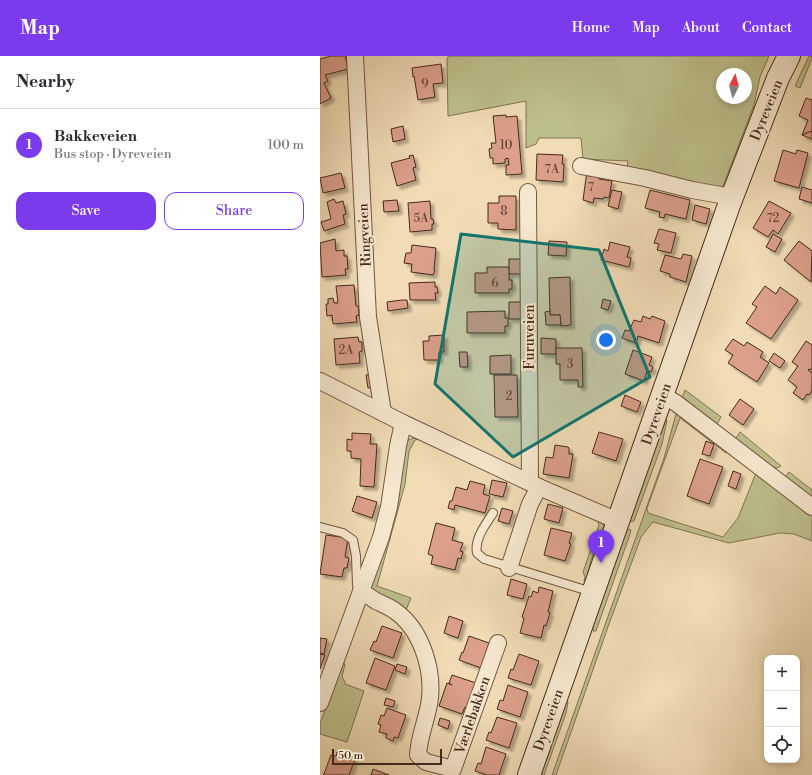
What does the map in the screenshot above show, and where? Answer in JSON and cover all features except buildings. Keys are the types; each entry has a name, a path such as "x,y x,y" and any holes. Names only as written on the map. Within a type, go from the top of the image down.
{"main road":[{"name":"Dyreveien","path":"528,775 732,197 778,78 789,56"}],"street":[{"name":"Ringveien","path":"355,56 368,317 384,413"},
{"path":"581,166 732,197"},
{"name":"Furuveien","path":"528,192 535,485"},
{"path":"320,381 403,423 618,522"},
{"path":"663,395 682,407 812,507"},
{"path":"320,703 382,537 389,507 403,423"},
{"path":"509,568 535,485"},
{"name":"Værlebakken","path":"361,591 395,611 406,621 416,634 424,652 429,673 430,698 419,744 418,755 426,762 453,769 498,643"}],"lane":[{"path":"493,513 480,535 477,544 478,553 484,560 593,593"},
{"path":"320,527 343,533 353,540 356,556 357,585 361,591"}],"highlighted area":[{"path":"461,234 599,250 650,377 513,457 435,384"}],"green space":[{"path":"448,56 769,56 760,77 754,105 723,186 719,189 627,168 628,161 583,159 581,138 539,138 536,144 526,148 526,101 448,116"},
{"path":"809,56 812,56 812,58 800,88 795,86"},
{"path":"685,390 721,417 717,424 682,398"},
{"path":"679,413 727,450 726,453 680,418 647,508 648,513 723,537 738,518 756,473 812,513 812,541 794,534 780,533 729,543 653,522 641,537 556,775 552,775 664,458 676,414"},
{"path":"666,419 662,444 634,521 631,522 629,519"},
{"path":"740,432 781,466 777,468 772,467 737,440 736,438"},
{"path":"414,438 424,438 415,440 409,451 405,484 377,586 411,598 406,610 421,627 428,640 423,637 371,587 371,577 403,447 408,440"},
{"path":"789,472 812,490 812,499 785,477"},
{"path":"598,522 602,522 604,526 591,560 586,581 584,581 585,577 583,572 599,525"},
{"path":"625,528 631,530 629,537 596,631 593,631 594,616"},
{"path":"342,662 345,664 342,677 345,684 364,691 347,742 320,734 320,724"},
{"path":"568,702 566,713 544,775 538,775 565,703"}],"place":[{"name":"Bakkeveien","path":"601,563"}]}
